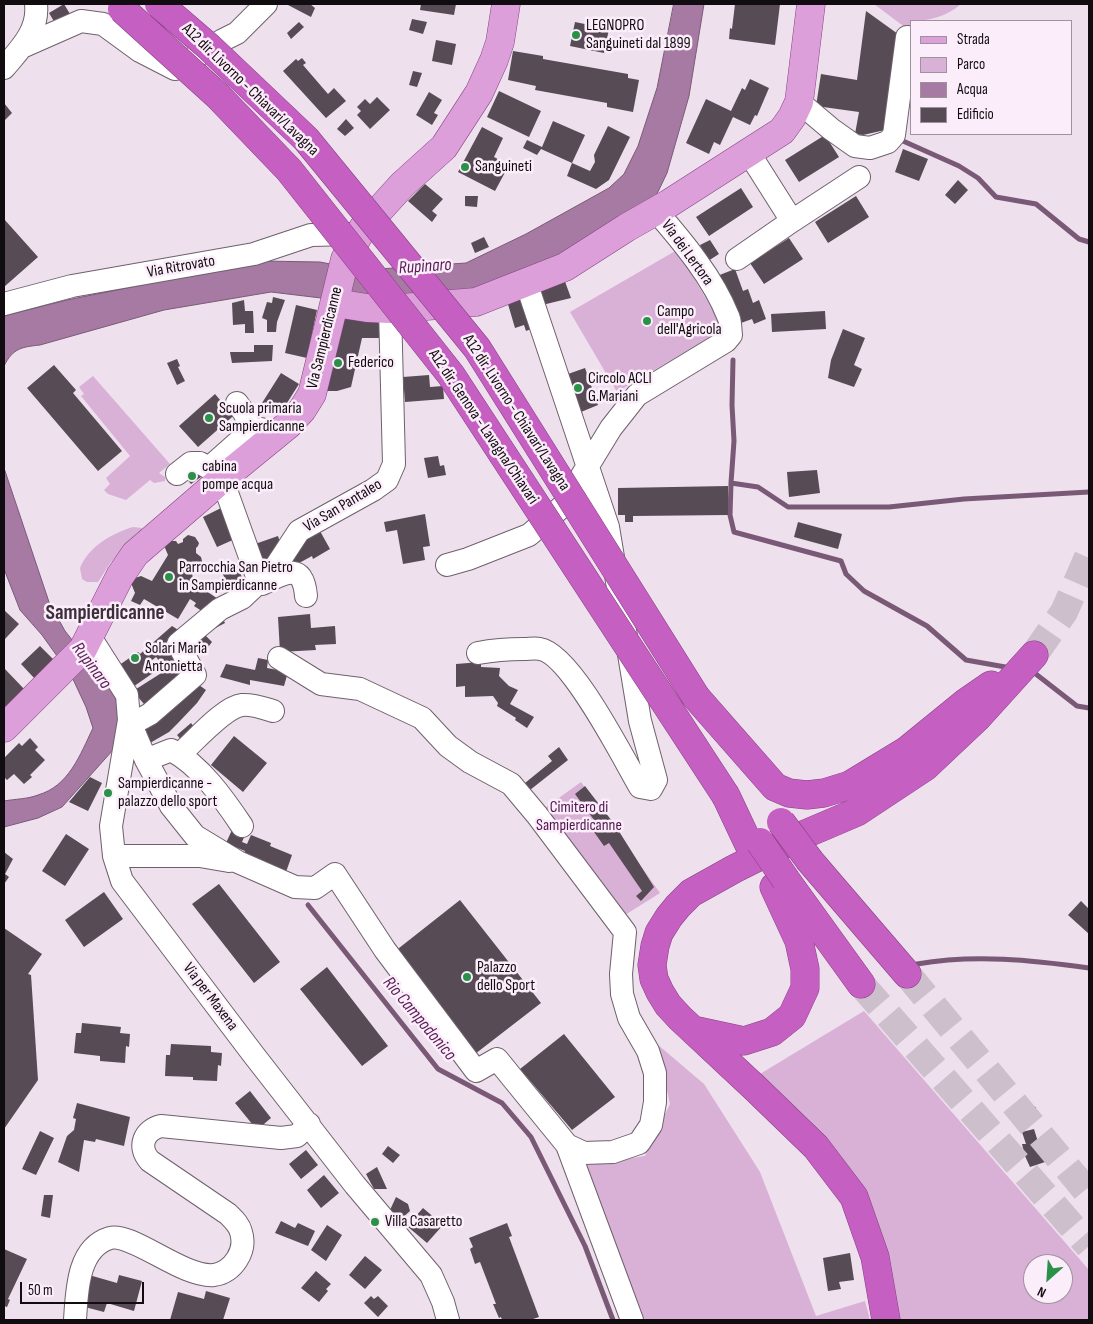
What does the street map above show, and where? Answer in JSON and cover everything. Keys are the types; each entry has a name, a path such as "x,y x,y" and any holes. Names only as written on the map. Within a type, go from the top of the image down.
{"highway":[{"name":"A12 dir. Genova - Lavagna/Chiavari","path":"117,4 218,96 289,170 451,375 726,796 780,884"},
{"name":"A12 dir. Livorno - Chiavari/Lavagna","path":"159,4 209,47 306,139 477,348 696,697 766,788 781,822 810,861 906,974"},
{"path":"766,788 807,795 824,794 850,785 906,751 965,703 1034,655 977,718 925,767 856,812 796,838 734,869 691,894 678,906 659,933 655,946 652,965 654,978 668,1005 816,1147 854,1198 875,1257 886,1320"},
{"path":"693,1030 744,1041 772,1032 792,1016 805,988 805,969 799,941 780,884"},
{"path":"780,884 861,984"}],"main road":[{"name":"Via Sampierdicanne","path":"4,728 64,669 87,643 120,576 136,554 222,479 288,425 302,410 312,394 345,259 359,234 402,185 444,147 479,93 500,42 506,4"},
{"path":"801,90 811,4"},
{"name":"Via dei Lertora","path":"335,303 367,308 390,309 476,302 565,266 750,153 782,131 792,117 801,90"}],"street":[{"path":"4,68 22,47 33,30 37,14 36,4"},
{"path":"22,47 81,21 103,24 140,51 175,69 237,33 266,4"},
{"path":"801,90 831,130 855,146 870,148 888,142 894,135 907,37"},
{"path":"750,153 792,221"},
{"path":"737,259 859,177"},
{"name":"Via dei Lertora","path":"588,465 611,428 637,395 726,341 731,335 729,317 703,270 680,238 656,211"},
{"name":"Via Ritrovato","path":"4,304 72,286 254,254 311,235 359,234"},
{"path":"478,653 493,650 540,648 550,654 572,676 593,706 640,787 651,789 656,780 640,721 608,527 526,282"},
{"name":"Via San Pantaleo","path":"129,720 142,718 150,714 195,674 178,644 220,609 242,598 260,582 276,566 299,531 373,490 387,480 394,464 390,309"},
{"path":"177,474 191,463 200,463 209,468 257,429 249,428 245,414 238,404"},
{"path":"447,565 468,559 529,535 564,505 588,465"},
{"path":"222,479 260,582 262,584 286,572 297,574 305,582 306,596"},
{"name":"Via per Maxena","path":"87,643 127,695 129,720 111,826 114,856 122,881 356,1185 431,1275 443,1302 448,1320"},
{"path":"279,658 321,684 360,689 422,718 448,746 470,762 511,784 537,815 625,932 621,974 622,994 629,1018 648,1051 655,1073 656,1102 651,1125 639,1143 613,1152 584,1153 567,1145"},
{"path":"180,754 230,709 240,705 252,705 273,711"},
{"path":"129,720 146,760 171,806 195,836 238,862 295,887 315,888 336,874 385,950 476,1071 497,1059 567,1145 632,1320"},
{"path":"146,760 171,750 180,754 219,792 242,826"},
{"path":"114,856 200,856 238,862"},
{"path":"75,1320 78,1281 89,1253 100,1243 112,1237 133,1242 174,1264 202,1274 214,1275 225,1271 234,1264 240,1254 243,1243 241,1232 236,1222 228,1214 145,1156 143,1142 149,1131 162,1126 281,1138 297,1136 309,1124"}],"green space":[{"path":"874,4 961,4 950,12 938,17 925,20 910,20 910,27 906,28"},
{"name":"Campo dell'Agricola","path":"677,250 724,329 617,392 570,312"},
{"path":"93,376 170,464 159,473 165,477 165,481 154,483 150,480 126,500 108,494 104,490 110,484 106,478 130,456 81,396 84,394 79,387"},
{"path":"133,527 142,528 139,534 111,562 98,582 87,582 82,579 80,568 89,553 109,537"},
{"name":"Cimitero di Sampierdicanne","path":"581,782 660,893 625,915 545,808"},
{"path":"864,1011 1089,1270 1089,1320 898,1320 872,1215 755,1077"},
{"path":"657,1044 704,1084 760,1172 816,1316 865,1301 870,1320 645,1320 583,1166 645,1156 670,1104"}],"water":[{"name":"Rupinaro","path":"674,4 704,4 689,96 667,173 656,196 586,244 500,283 465,291 386,297 321,298 271,292 164,310 40,345 23,348 11,355 4,366 4,316 67,300 261,261 320,262 351,268 379,269 466,263 526,234 609,188 624,174 638,146 657,88"},
{"name":"Rupinaro","path":"4,468 49,602 65,631 108,685 122,708 113,750 62,807 38,818 4,827 4,801 34,796 49,791 58,785 78,759 93,728 86,707 72,677 42,635 20,610 4,569"}],"building":[{"path":"64,4 70,14 55,23 49,13"},
{"path":"289,4 310,4 315,8 311,17"},
{"path":"421,4 456,4 454,15 420,10"},
{"path":"735,4 780,4 775,45 729,39"},
{"path":"866,11 898,34 885,130 863,135 855,134 859,112 816,106 821,74 857,80"},
{"path":"412,19 427,22 423,34 409,30"},
{"path":"299,22 304,27 291,39 287,33"},
{"path":"575,22 609,29 604,53 570,46"},
{"path":"436,40 456,44 452,65 432,61"},
{"path":"513,51 543,56 543,59 628,74 628,78 639,80 633,112 607,107 607,103 535,90 536,86 508,80"},
{"path":"302,58 306,63 303,65 328,94 334,88 346,101 326,118 283,71 296,59 298,61"},
{"path":"413,71 422,73 417,87 409,85"},
{"path":"750,79 769,88 757,116 755,115 750,125 733,117 720,145 714,142 709,154 686,143 706,99 731,111 742,88 745,90"},
{"path":"499,91 541,111 529,137 487,117"},
{"path":"429,92 442,100 434,113 438,115 432,125 416,115"},
{"path":"377,97 390,110 370,129 357,115 361,111 357,107 365,99 370,104"},
{"path":"4,103 12,113 4,121"},
{"path":"346,119 354,128 345,136 337,129"},
{"path":"553,121 585,135 572,163 541,149 537,155 523,148 527,140 542,147"},
{"path":"608,126 630,137 609,180 596,189 567,176 572,163 590,171 595,162 594,155"},
{"path":"482,127 503,138 494,157 509,165 495,191 458,172"},
{"path":"825,135 839,157 799,182 785,160"},
{"path":"903,149 928,159 919,181 895,172"},
{"path":"958,180 968,190 955,204 945,195"},
{"path":"425,184 443,199 432,211 437,215 432,222 408,201"},
{"path":"741,188 753,207 709,236 696,217"},
{"path":"465,196 478,196 477,207 465,206"},
{"path":"856,196 869,217 828,243 815,222"},
{"path":"4,219 38,257 4,287"},
{"path":"484,237 489,247 475,253 471,243"},
{"path":"789,238 803,259 764,284 750,263"},
{"path":"710,240 719,254 708,261 700,245"},
{"path":"735,269 743,291 748,289 753,303 759,300 766,319 754,324 752,319 741,323 717,276"},
{"path":"563,276 571,298 538,306 532,287"},
{"path":"524,288 536,327 526,331 524,325 515,328 505,294"},
{"path":"273,297 285,300 277,322 276,332 267,332 267,320 262,318 267,302 272,303"},
{"path":"244,300 245,311 253,311 254,333 245,333 245,324 233,325 232,303"},
{"path":"296,305 317,310 307,358 285,353"},
{"path":"825,311 826,329 772,332 771,314"},
{"path":"342,316 381,317 381,338 362,338 351,387 337,391 326,391"},
{"path":"843,329 865,338 854,365 862,369 854,387 828,378 831,360"},
{"path":"254,345 273,345 272,361 232,363 230,352 254,352"},
{"path":"177,359 180,366 178,367 185,381 177,385 167,363"},
{"path":"54,365 76,390 73,393 122,451 98,471 27,388"},
{"name":"Circolo ACLI G.Mariani","path":"585,368 598,405 581,412 568,374"},
{"path":"281,373 299,384 280,414 262,403"},
{"path":"429,375 430,387 443,386 444,399 405,402 403,377"},
{"name":"Scuola primaria Sampierdicanne","path":"215,394 226,407 232,401 240,410 198,447 179,426"},
{"path":"438,456 440,466 444,465 446,475 428,478 424,458"},
{"name":"cabina pompe acqua","path":"194,468 201,477 191,484 184,476"},
{"path":"817,470 820,493 789,497 787,472"},
{"path":"728,486 728,515 633,516 633,522 625,522 625,515 618,515 618,488"},
{"path":"221,508 235,539 217,547 203,517"},
{"path":"425,514 430,546 423,547 425,560 403,564 397,530 386,532 384,522"},
{"path":"798,522 842,534 838,549 794,537"},
{"path":"320,531 330,549 313,559 312,556 301,562 284,564 293,546"},
{"name":"Parrocchia San Pietro in Sampierdicanne","path":"188,535 195,537 199,543 196,553 201,557 202,561 199,567 192,570 193,582 221,601 230,595 221,568 238,564 243,582 238,583 240,590 208,615 194,606 196,603 190,599 178,619 144,599 140,605 131,601 135,593 131,583 135,578 141,576 152,581 168,555 165,548 166,544 171,541 176,541 178,544 183,542 183,539"},
{"path":"278,536 283,552 263,569 255,544"},
{"path":"4,610 19,624 5,639 4,637"},
{"path":"220,613 225,623 204,634 212,642 202,655 195,652 187,653"},
{"path":"310,614 311,628 335,626 336,644 315,645 316,650 280,652 278,617"},
{"path":"172,626 183,633 188,675 149,710 133,691 163,672 161,669 163,668 157,658 147,664 153,673 130,689 115,668 138,652 140,654"},
{"path":"40,646 54,660 35,679 21,664"},
{"path":"258,658 268,660 267,668 288,672 284,686 250,680 250,685 220,677 226,664 255,670"},
{"path":"481,662 481,667 500,668 499,676 509,686 518,690 510,704 534,717 527,728 515,720 516,718 497,706 498,703 493,696 465,697 465,686 456,687 456,664"},
{"path":"4,668 25,690 4,711"},
{"path":"192,680 206,690 197,703 169,732 150,743 141,727"},
{"path":"191,723 197,731 183,742 177,735"},
{"path":"234,736 267,763 243,792 211,765"},
{"path":"30,738 38,747 35,750 45,760 24,784 14,774 7,780 4,777 4,758 19,743 22,746"},
{"path":"559,747 568,760 530,790 525,783 552,761 548,756"},
{"path":"90,777 102,783 88,811 69,802"},
{"path":"585,786 615,825 654,887 641,901 636,896 642,891 609,843 604,846 594,832 600,828 575,794"},
{"path":"232,830 245,835 242,842 247,844 251,835 271,843 270,846 292,855 286,872 244,855 245,851 226,843"},
{"path":"66,834 89,849 65,886 42,871"},
{"path":"4,852 13,859 5,874 9,877 4,884"},
{"path":"219,884 280,962 254,983 192,904"},
{"path":"104,892 123,919 84,947 65,920"},
{"name":"Palazzo dello Sport","path":"460,900 541,1003 475,1054 394,952"},
{"path":"1081,901 1089,909 1089,934 1068,915"},
{"path":"4,928 42,954 28,974 31,975 38,1080 4,1129"},
{"path":"327,967 388,1046 362,1066 300,989"},
{"path":"82,1023 121,1027 120,1033 130,1034 129,1047 126,1046 125,1063 100,1061 100,1056 74,1053 76,1033 81,1033"},
{"path":"564,1034 615,1097 572,1130 520,1069"},
{"path":"171,1044 211,1046 211,1052 222,1053 221,1066 218,1065 217,1081 193,1080 193,1077 165,1076 166,1055 170,1055"},
{"path":"250,1091 271,1118 257,1130 235,1103"},
{"path":"77,1103 130,1117 124,1146 96,1139 95,1142 84,1140 79,1172 58,1162 67,1136 74,1130 76,1119 73,1118"},
{"path":"1023,1106 1036,1107 1036,1117 1022,1117"},
{"path":"1034,1129 1042,1155 1051,1152 1054,1159 1030,1167 1022,1144 1026,1144 1022,1132"},
{"path":"40,1131 54,1138 36,1175 22,1169"},
{"path":"388,1146 400,1155 393,1163 382,1154"},
{"path":"306,1150 318,1165 301,1179 289,1164"},
{"path":"377,1167 387,1189 374,1189 366,1174"},
{"path":"324,1175 339,1193 321,1208 307,1190"},
{"path":"44,1195 53,1195 50,1218 41,1216"},
{"path":"396,1197 408,1204 410,1211 400,1220 390,1210"},
{"path":"423,1208 443,1225 427,1243 407,1226"},
{"path":"281,1221 295,1228 298,1223 315,1231 308,1246 275,1233"},
{"path":"507,1223 512,1236 509,1237 539,1317 530,1320 502,1320 501,1317 499,1318 493,1304 496,1304 480,1262 475,1264 470,1249 473,1247 469,1238"},
{"path":"327,1225 342,1235 326,1261 311,1250"},
{"path":"4,1249 27,1259 8,1299 10,1300 7,1307 4,1306"},
{"path":"850,1253 854,1280 839,1282 841,1289 828,1291 823,1258"},
{"path":"365,1256 382,1270 365,1289 349,1275"},
{"path":"316,1271 331,1284 319,1302 301,1288"},
{"path":"89,1275 117,1283 119,1275 142,1281 134,1311 107,1303 104,1312 81,1306"},
{"path":"206,1291 230,1298 223,1320 170,1320 178,1292 204,1299"},
{"path":"371,1296 374,1299 378,1296 388,1306 378,1317 364,1303"}],"waterway":[{"path":"903,141 959,166 978,178 996,197 1036,204 1079,239 1089,242"},
{"path":"733,360 732,405 734,441 730,515 734,532 841,561 846,574 864,591 927,626 966,660 1011,668"},
{"path":"731,483 758,487 788,507 889,507 964,499 1089,492"},
{"path":"1032,671 1077,706 1089,708"},
{"name":"Rio Campodonico","path":"308,905 438,1069 502,1103 531,1137 585,1246 613,1320"},
{"path":"917,964 960,959 1003,959 1089,968"}],"tunnel":[{"path":"1034,655 1064,612 1089,555"},
{"path":"907,974 1089,1194"},
{"path":"861,984 1089,1246"}],"place":[{"name":"LEGNOPRO Sanguineti dal 1899","path":"576,35"},
{"name":"Sanguineti","path":"465,167"},
{"name":"Campo dell'Agricola","path":"647,321"},
{"name":"Federico","path":"338,363"},
{"name":"Circolo ACLI G.Mariani","path":"578,388"},
{"name":"Scuola primaria Sampierdicanne","path":"209,418"},
{"name":"cabina pompe acqua","path":"192,476"},
{"name":"Parrocchia San Pietro in Sampierdicanne","path":"169,577"},
{"name":"Solari Maria Antonietta","path":"135,658"},
{"name":"Sampierdicanne - palazzo dello sport","path":"108,793"},
{"name":"Palazzo dello Sport","path":"467,977"},
{"name":"Villa Casaretto","path":"375,1222"}],"district":[{"name":"Sampierdicanne","path":"105,614"}]}
